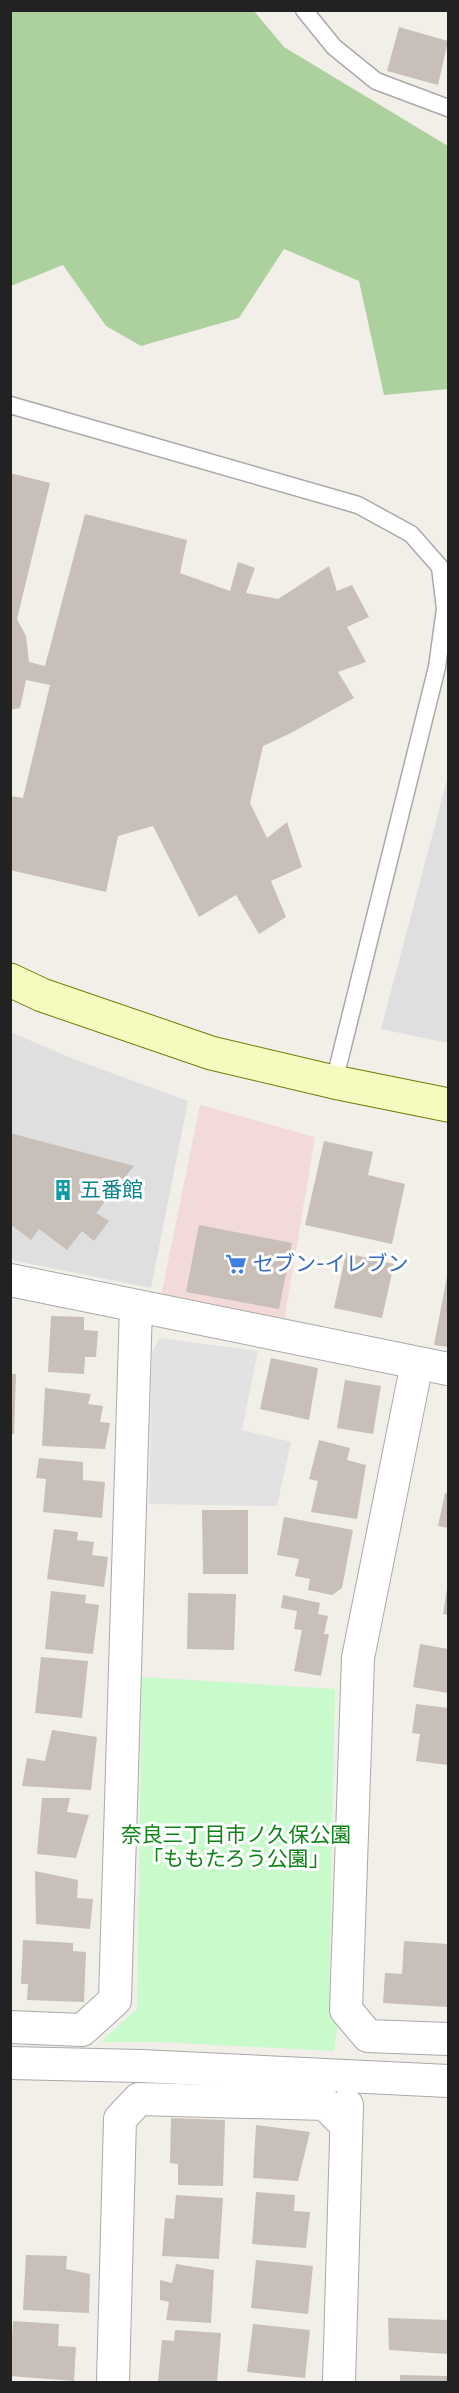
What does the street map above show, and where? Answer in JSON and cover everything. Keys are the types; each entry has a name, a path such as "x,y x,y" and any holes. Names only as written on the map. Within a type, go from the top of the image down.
{"street":[{"path":"10,980 42,994 211,1053 334,1082 448,1105"},
{"path":"10,1280 448,1370"},
{"path":"10,2027 82,2030 114,2000 136,1307"},
{"path":"417,1363 358,1658 346,2010 368,2036 448,2039"},
{"path":"339,2382 348,2076 368,2036"},
{"path":"10,2063 448,2081"},
{"path":"113,2382 122,2066"},
{"path":"120,2119 139,2099 325,2104 346,2125"}],"lane":[{"path":"304,10 334,47 376,81 448,108"},
{"path":"10,405 358,505 411,534 440,567 445,609 437,667 334,1082"}],"shaded area":[{"path":"448,776 448,1043 381,1029"},
{"path":"10,1032 76,1060 188,1101 151,1288 11,1260"},
{"path":"200,1105 315,1137 284,1321 161,1296"},
{"path":"160,1338 258,1351 242,1430 291,1442 277,1506 149,1504 152,1352"}],"green space":[{"path":"11,10 254,11 284,47 448,146 448,389 384,395 359,281 284,249 239,318 141,346 106,326 63,265 11,286"},
{"name":"奈良三丁目市ノ久保公園 「ももたろう公園」","path":"142,1677 335,1689 329,2004 338,2022 334,2051 160,2042 101,2042 137,2009"}],"building":[{"path":"399,27 448,41 438,85 387,71"},
{"path":"10,473 50,483 17,619 26,636 29,662 45,666 85,514 187,540 180,573 230,591 238,562 255,568 246,593 278,599 329,566 337,591 352,585 369,617 347,627 366,662 338,672 354,698 263,746 250,803 267,838 287,822 302,867 271,881 286,917 259,934 236,895 199,917 153,826 118,836 106,892 10,870 10,796 23,798 50,685 26,680 20,708 10,710"},
{"name":"五番館","path":"10,1133 134,1166 96,1213 109,1221 94,1241 82,1231 67,1250 39,1229 31,1240 10,1224"},
{"path":"324,1141 373,1152 368,1175 405,1184 392,1244 305,1225"},
{"path":"199,1225 292,1243 279,1309 186,1292"},
{"path":"346,1253 394,1264 382,1318 334,1308"},
{"path":"448,1276 448,1347 434,1345"},
{"path":"51,1316 84,1317 84,1330 98,1331 96,1357 85,1357 84,1374 48,1372"},
{"path":"271,1358 318,1368 309,1420 260,1409"},
{"path":"10,1374 16,1374 14,1434 10,1434"},
{"path":"345,1380 381,1386 373,1434 337,1428"},
{"path":"45,1388 91,1394 88,1404 103,1406 100,1422 110,1423 105,1449 42,1446"},
{"path":"319,1440 350,1448 347,1460 366,1465 357,1519 311,1512 318,1481 309,1479"},
{"path":"39,1458 83,1462 83,1480 105,1482 102,1518 43,1512 46,1479 36,1478"},
{"path":"445,1493 448,1494 448,1528 438,1526"},
{"path":"202,1510 248,1510 248,1574 203,1574"},
{"path":"284,1517 353,1530 342,1588 332,1595 308,1590 310,1579 295,1576 299,1559 277,1555"},
{"path":"54,1529 78,1532 77,1540 94,1542 92,1555 108,1557 104,1587 47,1579"},
{"path":"448,1589 448,1615 443,1614"},
{"path":"51,1591 86,1595 85,1603 99,1605 93,1654 45,1649"},
{"path":"188,1593 236,1594 234,1650 187,1649"},
{"path":"283,1595 320,1603 318,1614 328,1616 324,1634 329,1634 321,1676 294,1671 302,1630 294,1629 297,1611 281,1608"},
{"path":"420,1644 448,1649 448,1693 413,1687"},
{"path":"41,1657 88,1661 82,1718 35,1713"},
{"path":"416,1704 448,1708 448,1765 416,1761 420,1734 412,1733"},
{"path":"52,1730 97,1737 91,1790 22,1786 27,1758 45,1761"},
{"path":"42,1798 70,1798 67,1812 89,1815 76,1858 37,1854"},
{"path":"35,1871 78,1880 77,1898 93,1899 90,1929 36,1924"},
{"path":"23,1940 73,1943 73,1951 86,1952 84,2002 27,2000 28,1984 21,1984"},
{"path":"404,1941 448,1944 448,2007 383,2003 385,1973 402,1974"},
{"path":"171,2118 225,2120 223,2186 178,2185 178,2164 170,2163"},
{"path":"256,2125 310,2132 298,2181 253,2178"},
{"path":"256,2192 295,2195 294,2211 310,2212 306,2248 252,2244"},
{"path":"176,2195 223,2198 219,2259 162,2256 165,2218 174,2219"},
{"path":"26,2255 67,2256 66,2269 90,2274 89,2313 23,2310"},
{"path":"256,2260 313,2266 308,2314 251,2308"},
{"path":"176,2264 214,2270 211,2323 166,2320 169,2302 160,2300 160,2280 172,2283"},
{"path":"388,2318 448,2320 448,2354 389,2350"},
{"path":"13,2321 59,2324 58,2346 76,2347 74,2381 10,2376"},
{"path":"253,2324 310,2330 305,2378 247,2372"},
{"path":"175,2330 221,2333 217,2382 158,2381 162,2340 174,2341"},
{"path":"400,2375 448,2376 448,2382 400,2382"}],"place":[{"name":"五番館","path":"63,1190"},
{"name":"セブン-イレブン","path":"236,1264"}]}
